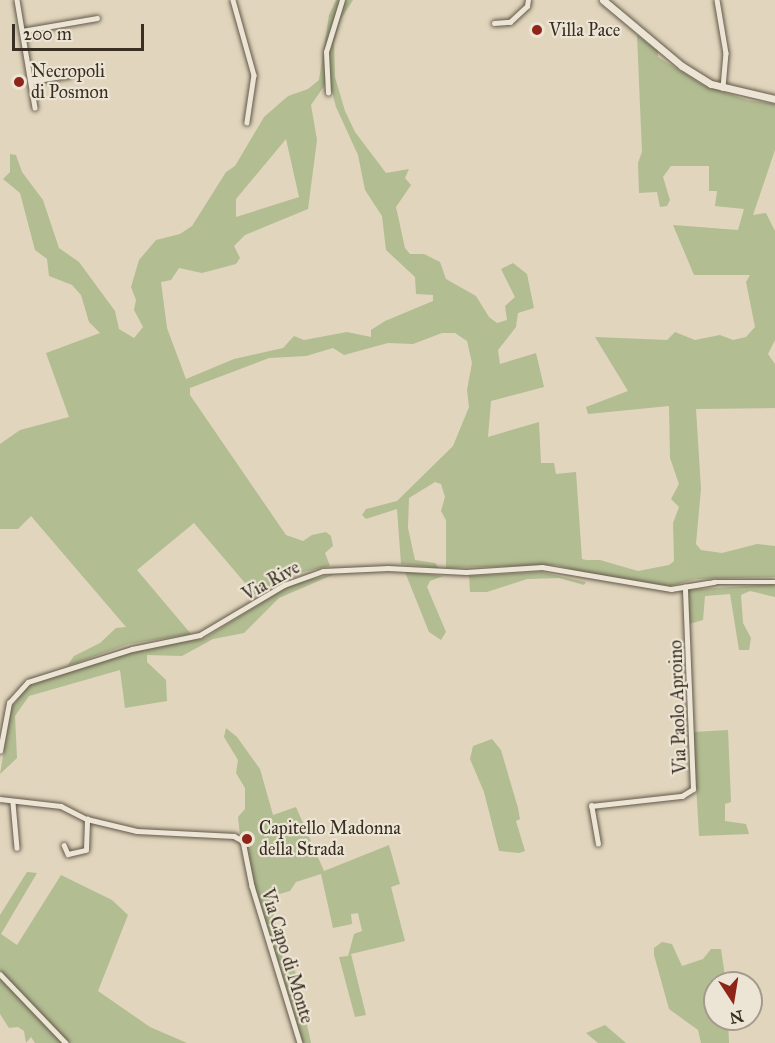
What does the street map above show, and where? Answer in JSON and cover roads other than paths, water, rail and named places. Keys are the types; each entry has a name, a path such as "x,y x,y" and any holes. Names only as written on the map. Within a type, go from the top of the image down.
{"main road":[{"path":"603,0 673,58 723,88 775,99"}],"street":[{"path":"17,0 34,107"},
{"path":"233,0 254,75 247,122"},
{"path":"328,93 326,52 342,0"},
{"path":"494,22 510,22 527,6 528,0"},
{"path":"717,0 726,53 723,88"},
{"path":"22,31 97,18"},
{"path":"31,81 70,75"},
{"name":"Via Rive","path":"0,751 6,716 12,699 28,682 132,649 200,635 284,585 323,571 388,568 465,572 542,567 625,584 686,587 714,582 775,582"},
{"name":"Via Paolo Aproino","path":"598,844 591,806 682,796 693,789 686,587"},
{"path":"0,709 6,716"},
{"name":"Via Capo di Monte","path":"0,799 13,803 61,806 87,819 137,831 234,836 243,841 252,886 300,1043"},
{"path":"13,803 17,848"},
{"path":"64,844 68,854 86,850 87,819"},
{"path":"0,974 66,1043"}],"place":[{"name":"Villa Pace","path":"537,30"},
{"name":"Necropoli di Posmon","path":"19,82"},
{"name":"Capitello Madonna della Strada","path":"247,839"}]}
